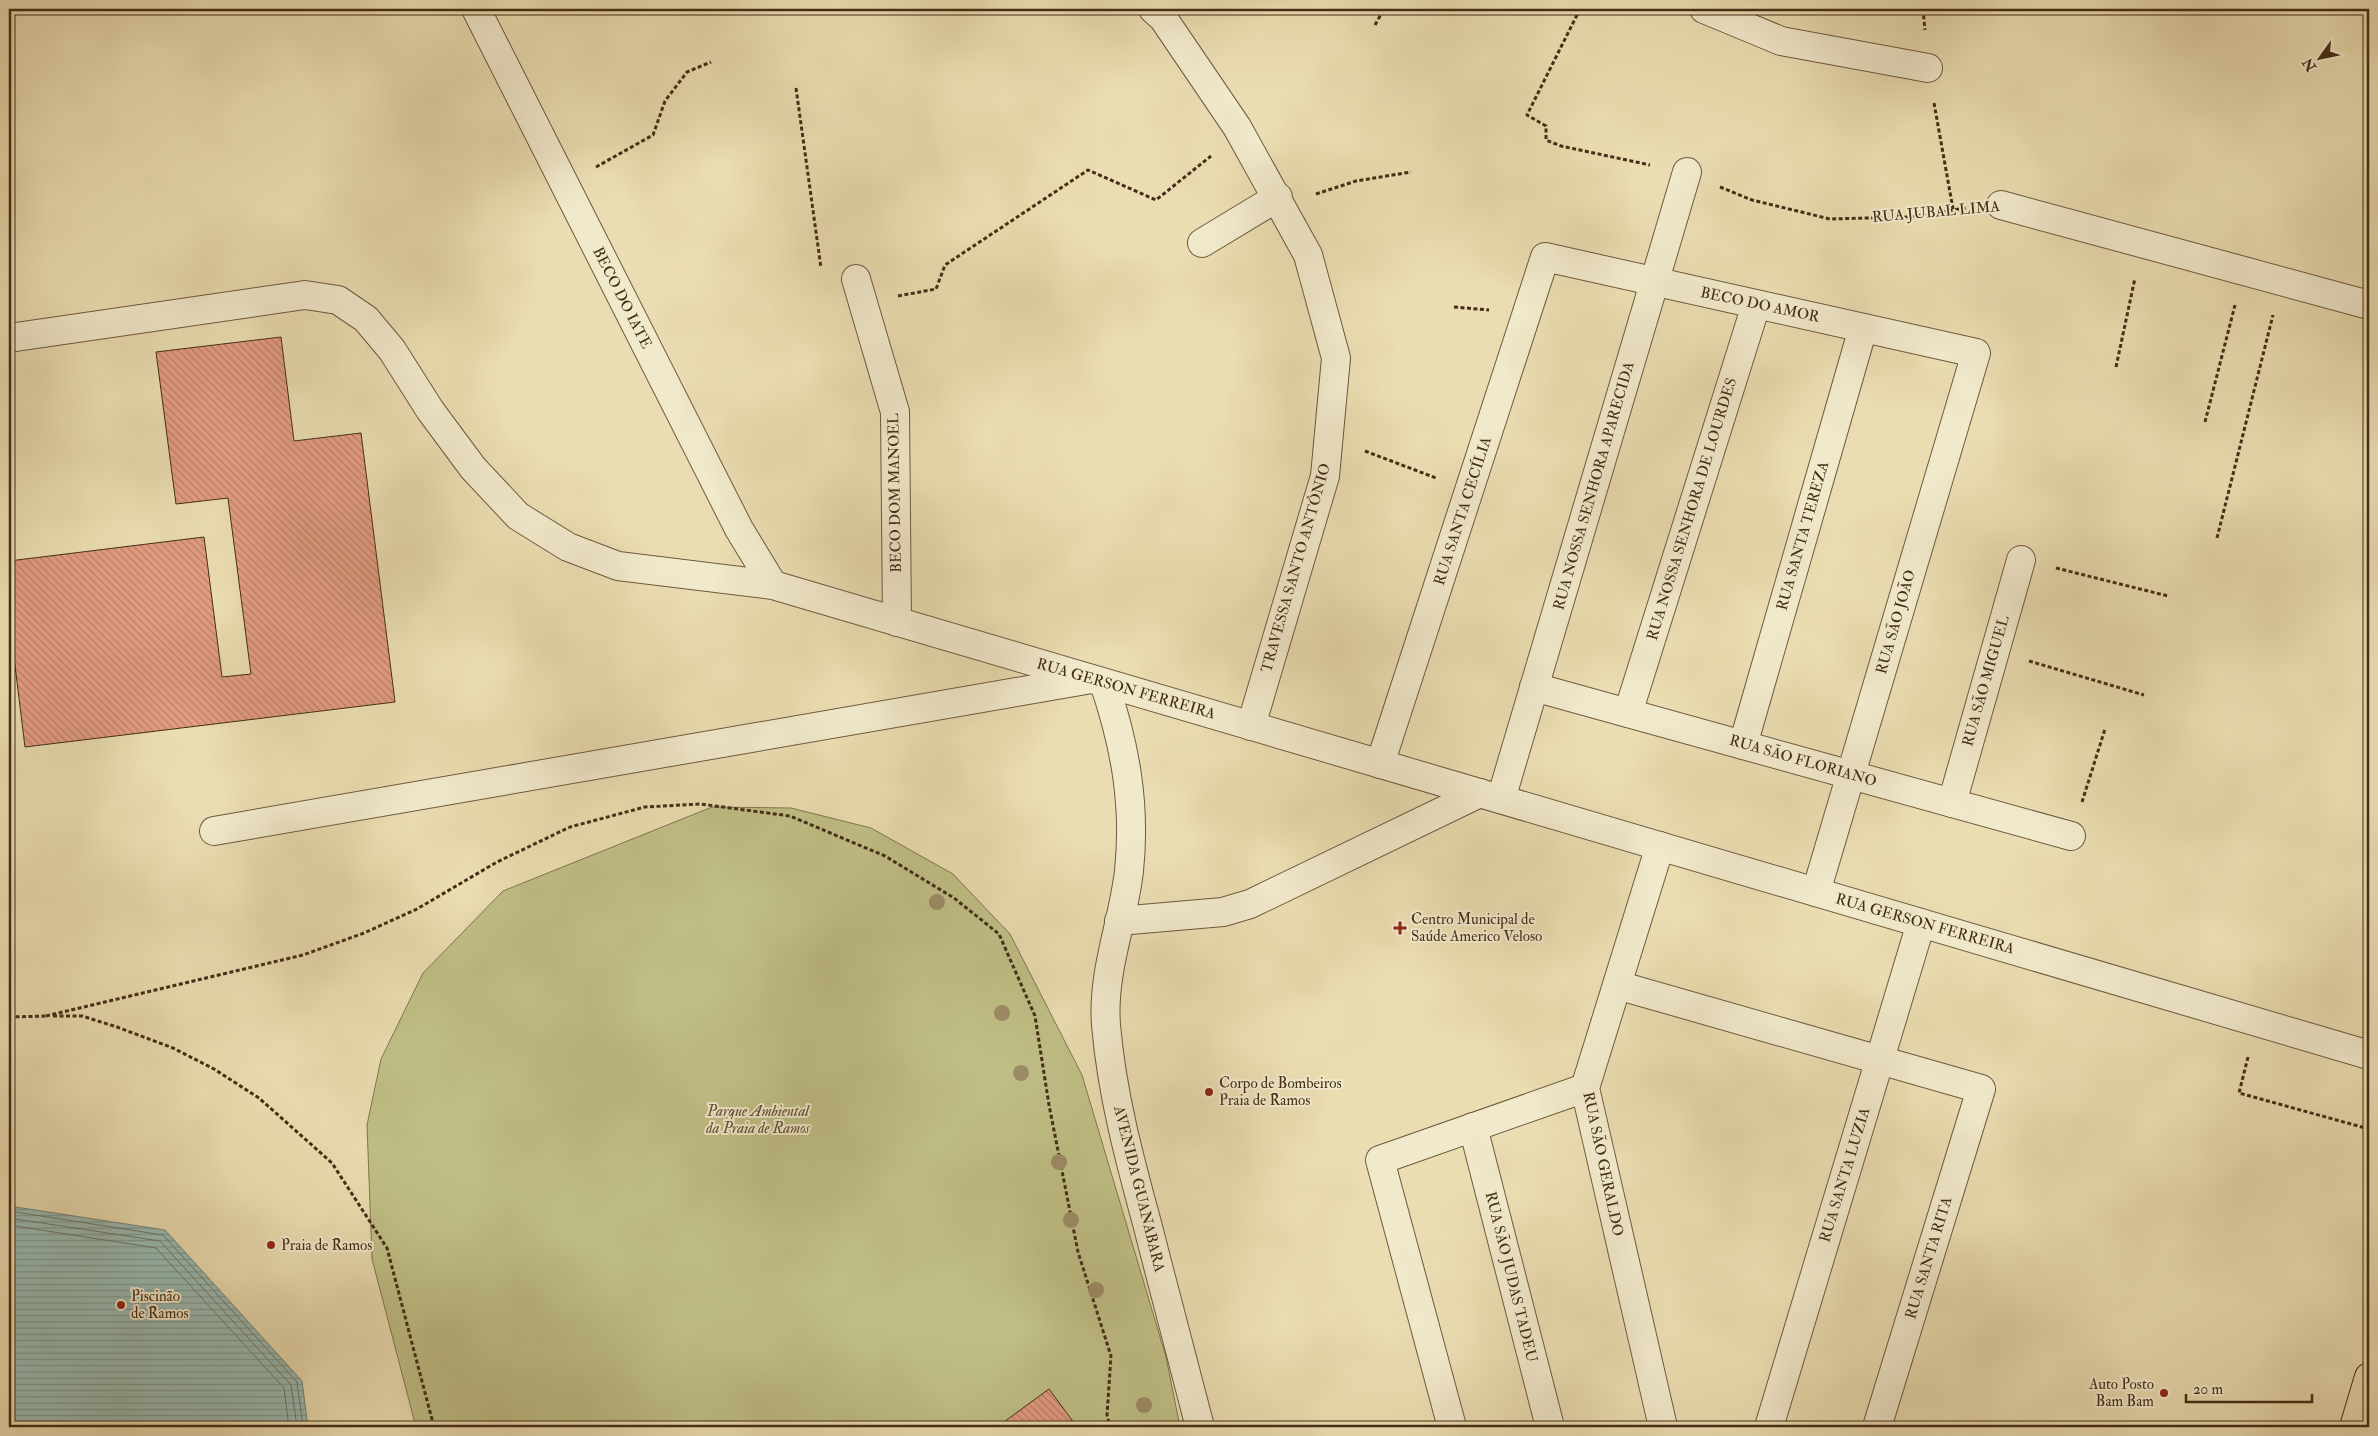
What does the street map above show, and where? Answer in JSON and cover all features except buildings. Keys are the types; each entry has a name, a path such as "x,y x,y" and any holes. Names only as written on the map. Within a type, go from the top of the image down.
{"highway":[{"path":"2354,1427 2369,1377"}],"street":[{"name":"BECO DO IATE","path":"476,9 739,529 773,585"},
{"name":"TRAVESSA SANTO ANTÔNIO","path":"1153,9 1163,18 1240,133 1280,201 1308,255 1336,358 1324,476 1251,726"},
{"path":"1704,9 1781,41 1928,68"},
{"name":"RUA NOSSA SENHORA APARECIDA","path":"1491,796 1534,687 1687,172"},
{"path":"1202,243 1280,201"},
{"name":"RUA JUBAL LIMA","path":"2001,205 2369,304"},
{"name":"BECO DO AMOR","path":"1545,257 1976,353"},
{"name":"RUA SANTA CECÍLIA","path":"1380,764 1545,257"},
{"name":"BECO DOM MANOEL","path":"859,291 895,412 897,622"},
{"name":"RUA GERSON FERREIRA","path":"9,338 305,294 338,300 366,319 387,344 430,410 473,468 518,516 568,547 618,566 773,585 2369,1055"},
{"name":"RUA NOSSA SENHORA DE LOURDES","path":"1628,713 1756,305"},
{"name":"RUA SANTA TEREZA","path":"1743,745 1863,328"},
{"name":"RUA SÃO JOÃO","path":"1816,892 1976,353"},
{"name":"RUA SÃO MIGUEL","path":"1952,803 2021,560"},
{"path":"214,831 1098,681"},
{"name":"AVENIDA GUANABARA","path":"1098,681 1120,728 1128,770 1132,821 1129,871 1108,976 1106,1024 1119,1118 1200,1427"},
{"name":"RUA SÃO FLORIANO","path":"1534,687 2071,836"},
{"path":"1120,921 1223,912 1250,904 1491,796"},
{"name":"RUA SÃO GERALDO","path":"1660,846 1585,1088 1662,1427"},
{"name":"RUA SANTA LUZIA","path":"1769,1427 1921,923"},
{"path":"1616,985 1880,1060"},
{"name":"RUA SANTA RITA","path":"1877,1427 1981,1089 1880,1060"},
{"path":"1452,1427 1380,1160 1585,1088"},
{"name":"RUA SÃO JUDAS TADEU","path":"1473,1127 1550,1427"}],"path":[{"path":"1375,25 1384,9"},
{"name":"RUA JUBAL LIMA","path":"1580,9 1527,115 1546,126 1546,140 1561,146 1687,172 1752,200 1830,219 1909,217 1953,209 2001,205"},
{"path":"1923,9 1928,68 1953,209"},
{"path":"565,184 653,135 665,101 688,72 711,62"},
{"path":"796,88 822,281 859,291 936,289 945,265 1088,170 1156,200 1240,133"},
{"path":"1280,201 1356,181 1411,172"},
{"path":"2116,367 2143,244"},
{"path":"2205,422 2244,270"},
{"path":"2217,538 2282,281"},
{"path":"1329,438 1470,490"},
{"path":"2021,560 2168,596"},
{"path":"1995,651 2144,695"},
{"path":"2071,836 2105,728"},
{"path":"46,1016 303,955 364,933 417,909 497,862 570,827 617,814 645,807 700,804 790,816 885,856 954,898 999,934 1035,1016 1049,1105 1078,1252 1111,1356 1107,1414 1110,1427"},
{"path":"9,1017 82,1016 173,1048 206,1065 259,1098 332,1163 387,1248 434,1427"},
{"path":"2250,1051 2239,1093 2369,1129"}],"green space":[{"name":"Parque Ambiental da Praia de Ramos","path":"712,807 791,808 871,828 953,874 1010,934 1082,1075 1166,1357 1180,1427 416,1427 372,1259 367,1125 381,1059 423,973 503,891"}],"water":[{"name":"Piscinão de Ramos","path":"9,1206 165,1230 302,1381 308,1427 9,1427"}],"place":[{"name":"Centro Municipal de Saúde Americo Veloso","path":"1400,928"},
{"name":"Corpo de Bombeiros Praia de Ramos","path":"1209,1092"},
{"name":"Praia de Ramos","path":"271,1245"},
{"name":"Piscinão de Ramos","path":"121,1305"},
{"name":"Auto Posto Bam Bam","path":"2164,1393"}]}
